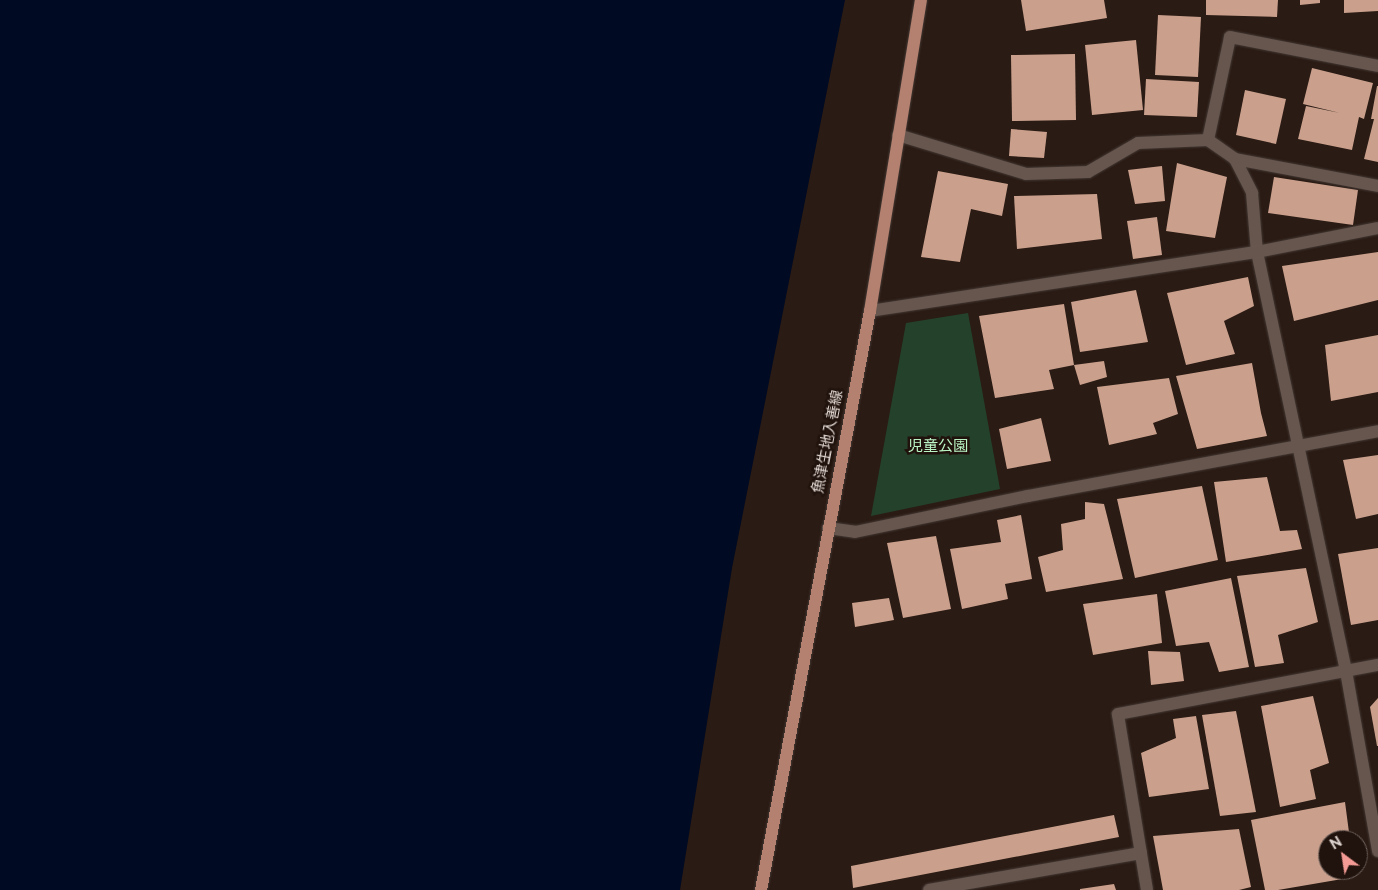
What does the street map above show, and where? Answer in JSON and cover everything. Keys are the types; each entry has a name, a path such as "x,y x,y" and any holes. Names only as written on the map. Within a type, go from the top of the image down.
{"main road":[{"name":"魚津生地入善線","path":"761,890 870,311 921,0"}],"street":[{"path":"1208,140 1230,37 1378,66"},
{"path":"898,134 1026,174 1088,172 1138,143 1208,140 1236,159 1378,186"},
{"path":"1236,159 1252,193 1256,252 1346,671 1378,850"},
{"path":"870,311 1256,252 1378,228"},
{"path":"828,528 855,532 1028,496 1378,431"},
{"path":"1147,890 1118,714 1378,665"},
{"path":"929,890 1141,853"}],"green space":[{"name":"児童公園","path":"968,313 1000,489 871,516 906,323"}],"water":[{"path":"0,0 845,0 732,568 680,890 0,890"}],"building":[{"path":"1021,0 1104,0 1107,18 1026,31"},
{"path":"1206,0 1278,0 1277,17 1206,15"},
{"path":"1300,0 1320,0 1320,3 1300,5"},
{"path":"1344,0 1378,0 1378,11 1344,13"},
{"path":"1158,15 1201,17 1198,77 1155,75"},
{"path":"1136,40 1143,110 1092,115 1085,45"},
{"path":"1075,54 1076,120 1012,121 1011,55"},
{"path":"1312,68 1373,83 1364,119 1359,117 1352,150 1298,139 1306,106 1340,113 1303,104"},
{"path":"1146,79 1199,82 1197,117 1144,115"},
{"path":"1377,86 1378,162 1364,159 1374,119 1371,119"},
{"path":"1245,90 1286,99 1276,144 1236,135"},
{"path":"1011,129 1047,132 1044,158 1009,156"},
{"path":"1177,163 1227,177 1215,238 1166,231"},
{"path":"1162,166 1165,201 1135,204 1128,170"},
{"path":"938,171 1008,184 1002,216 971,209 960,262 921,257"},
{"path":"1274,177 1358,190 1353,225 1268,213"},
{"path":"1097,194 1102,239 1017,249 1014,196"},
{"path":"1157,217 1162,255 1133,259 1127,221"},
{"path":"1378,252 1378,300 1294,321 1282,266"},
{"path":"1248,277 1254,306 1224,321 1235,354 1186,365 1167,293"},
{"path":"1136,290 1148,342 1080,352 1071,302"},
{"path":"1064,304 1074,365 1049,370 1054,389 995,398 979,316"},
{"path":"1378,335 1378,392 1331,401 1325,345"},
{"path":"1104,361 1107,377 1080,385 1074,365"},
{"path":"1252,363 1267,436 1197,449 1176,376"},
{"path":"1169,378 1178,414 1153,423 1157,434 1109,445 1097,387"},
{"path":"1041,418 1051,461 1007,469 999,429"},
{"path":"1378,455 1378,514 1356,519 1343,460"},
{"path":"1267,477 1280,531 1297,530 1302,549 1226,562 1214,482"},
{"path":"1202,486 1218,560 1135,578 1117,499"},
{"path":"1085,502 1104,504 1123,579 1046,592 1038,557 1063,550 1061,524 1085,519"},
{"path":"1021,515 1032,579 1005,584 1008,599 962,609 950,549 1001,542 997,520"},
{"path":"936,536 951,609 903,618 887,543"},
{"path":"1378,548 1378,620 1351,625 1338,554"},
{"path":"1306,568 1318,622 1278,635 1284,663 1255,667 1237,576"},
{"path":"1231,578 1249,667 1219,672 1209,642 1176,646 1165,591"},
{"path":"1157,594 1162,643 1093,655 1083,604"},
{"path":"889,598 894,620 855,627 852,603"},
{"path":"1148,651 1180,652 1184,681 1151,685"},
{"path":"1313,696 1329,763 1310,770 1316,799 1280,807 1261,706"},
{"path":"1378,698 1378,746 1377,746 1370,707"},
{"path":"1236,711 1256,812 1220,816 1202,715"},
{"path":"1196,716 1209,789 1149,797 1141,753 1176,738 1173,719"},
{"path":"1345,802 1349,830 1318,830 1318,880 1336,880 1278,890 1265,890 1251,820"},
{"path":"1114,815 1119,837 853,888 851,866"},
{"path":"1239,829 1251,887 1239,890 1163,890 1153,836"},
{"path":"1114,884 1116,890 1080,890 1080,889"}]}
